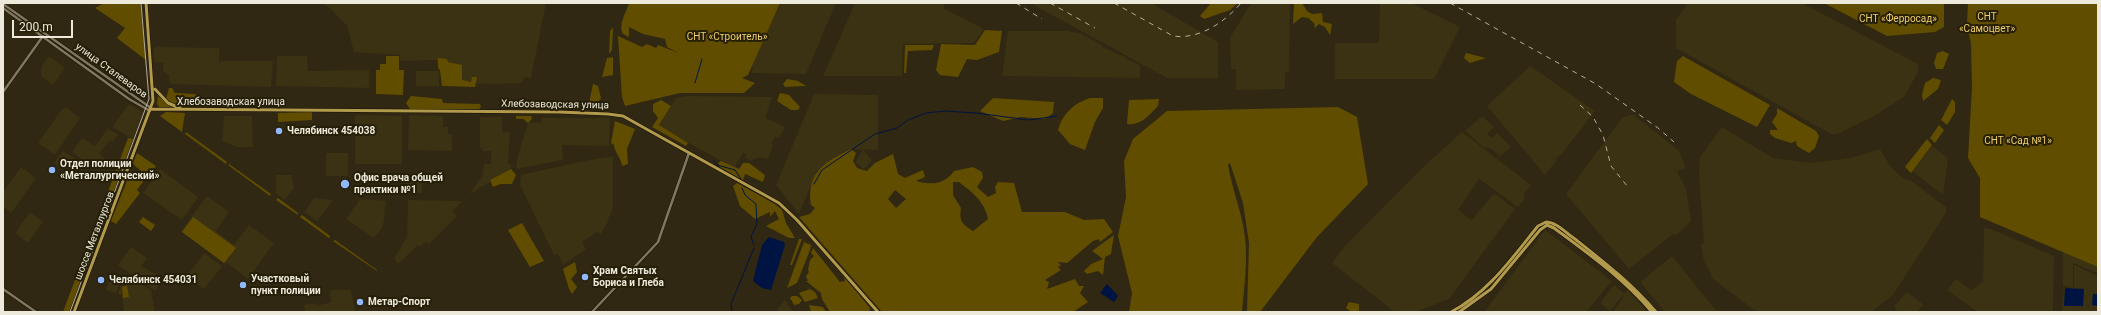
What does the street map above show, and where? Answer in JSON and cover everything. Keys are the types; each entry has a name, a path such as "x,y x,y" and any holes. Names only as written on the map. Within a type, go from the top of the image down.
{"main road":[{"name":"шоссе Металлургов","path":"74,312 151,110 154,97 154,87 146,3"},
{"name":"улица Сталеваров","path":"3,4 108,84 139,106 151,110"},
{"name":"улица Сталеваров","path":"3,8 110,80 151,110"},
{"path":"3,92 44,35"},
{"path":"108,84 110,80"},
{"path":"154,87 159,95 168,103 185,109"},
{"path":"139,106 141,102"},
{"name":"Хлебозаводская улица","path":"151,110 185,109 608,114 622,116 690,152 772,199 788,211 878,312"},
{"path":"592,312 658,242 690,152"},
{"path":"1451,312 1469,301 1488,286 1538,226 1546,222 1558,227 1607,263 1629,282 1656,312"},
{"path":"1459,312 1491,289 1540,230 1547,226 1554,228 1614,273 1652,312"},
{"path":"3,289 36,312"}],"shaded area":[{"path":"323,3 546,3 531,78 525,77 521,83 498,84 448,83 448,64 437,64 437,60 400,61 400,55 354,52 347,26 331,9"},
{"path":"779,3 836,3 806,74 752,73 753,62"},
{"path":"855,3 946,3 943,8 984,29 974,43 903,44 902,76 823,76"},
{"path":"1030,3 1151,3 1218,42 1218,78 1167,78"},
{"path":"1251,3 1290,3 1289,72 1285,73 1285,89 1236,90 1236,69 1231,69 1230,38"},
{"path":"1380,3 1411,3 1460,27 1434,79 1335,79 1335,43 1379,43"},
{"path":"1684,3 1802,3 1918,64 1918,72 1904,97 1874,116 1837,134 1831,134 1676,48 1676,20 1687,5"},
{"path":"1008,31 1067,31 1080,33 1102,45 1102,47 1140,65 1140,78 1002,76"},
{"path":"156,47 219,48 219,64 220,61 273,61 271,87 171,84 168,79 170,77 163,71 163,63 155,62 153,49"},
{"path":"49,56 65,68 53,85 41,76 41,67"},
{"path":"277,56 307,56 308,71 369,70 369,88 276,86"},
{"path":"1530,66 1595,111 1561,155 1556,158 1556,161 1545,175 1487,106"},
{"path":"416,71 439,71 439,86 416,86"},
{"path":"814,94 878,95 878,150 851,149 822,166 816,173 799,214 776,185"},
{"path":"686,96 772,97 765,118 785,127 779,138 775,137 771,144 773,145 768,159 759,157 750,161 745,157 746,154 743,153 734,168 660,127 660,124 676,98"},
{"path":"129,104 143,112 133,139 112,127"},
{"path":"66,107 80,118 55,155 38,143 62,109"},
{"path":"1633,114 1679,151 1686,168 1677,171 1686,189 1691,221 1677,235 1673,234 1629,269 1566,194 1622,118"},
{"path":"355,115 402,116 402,164 355,164"},
{"path":"409,115 443,116 443,127 448,127 448,134 452,134 452,151 408,150"},
{"path":"224,116 252,116 253,147 237,147 222,141"},
{"path":"1482,116 1494,127 1487,134 1492,138 1497,133 1511,147 1500,156 1490,148 1483,147 1465,131"},
{"path":"480,117 502,117 502,132 510,132 508,164 511,164 511,172 479,188 473,193 470,193 482,176 484,164 491,164 491,151 483,151 480,147"},
{"path":"542,118 610,118 609,146 562,145 563,160 516,169 518,155 528,123 541,122"},
{"path":"1722,127 1773,158 1810,163 1850,158 1880,149 1890,166 1904,179 1910,180 1946,207 1946,213 1893,295 1871,312 1761,312 1754,310 1713,279 1703,258 1701,244 1704,243 1699,176 1700,157"},
{"path":"108,128 118,135 113,141 110,140 99,154 105,158 96,170 72,152 82,138 95,146"},
{"path":"1462,132 1531,185 1524,194 1524,200 1518,207 1479,179 1458,210 1472,220 1494,193 1515,209 1449,299 1415,312 1395,312 1332,263 1345,246 1421,169"},
{"path":"1932,146 1948,158 1943,195 1912,171"},
{"path":"863,150 872,160 864,169 855,162"},
{"path":"63,151 82,163 72,176 54,163"},
{"path":"326,153 348,153 348,176 326,176"},
{"path":"613,156 613,208 607,223 601,234 597,232 582,242 586,249 563,265 558,254 554,255 520,185 521,175"},
{"path":"21,167 36,178 11,213 3,207 3,192"},
{"path":"160,169 198,197 182,220 143,193"},
{"path":"276,175 292,175 294,188 285,200 276,193"},
{"path":"407,182 422,182 422,193 407,193"},
{"path":"207,196 229,212 216,231 234,245 249,225 274,243 248,279 226,262 225,264 181,231"},
{"path":"314,198 333,200 317,221 304,212"},
{"path":"360,199 386,201 383,227 374,238 346,219"},
{"path":"408,200 462,201 452,212 457,216 429,244 426,241 420,247 418,245 398,264 394,259 407,237"},
{"path":"30,212 43,222 28,243 15,233"},
{"path":"1984,228 1991,229 2054,256 2053,312 1978,312 1947,290 1956,279 1971,290 1983,282"},
{"path":"1545,230 1612,281 1586,312 1486,312 1485,311"},
{"path":"131,247 147,258 141,266 157,275 152,281 159,286 155,291 118,265"},
{"path":"2063,251 2098,267 2098,273 2073,263 2073,287 2063,286"},
{"path":"204,253 222,266 204,289 187,276"},
{"path":"1672,256 1718,312 1665,312 1640,282"},
{"path":"2074,265 2098,276 2098,312 2062,312 2064,288 2074,287"},
{"path":"110,278 120,282 116,293 106,290"},
{"path":"132,279 151,290 155,312 124,312 122,295 118,294 122,281"},
{"path":"1614,285 1624,293 1628,290 1647,312 1613,312 1623,298 1624,294 1610,311 1600,303"},
{"path":"330,290 351,290 355,311 364,310 365,312 305,312 304,305 316,303 317,306 331,302"},
{"path":"1907,292 1924,305 1916,312 1897,312 1894,306"},
{"path":"785,300 793,312 780,312 777,309"}],"green space":[{"path":"104,3 140,3 146,60 117,38 125,28 95,8"},
{"name":"СНТ «Строитель»","path":"629,3 780,3 748,75 742,78 755,83 744,93 680,93 625,106 622,97 618,36 642,47 647,44 656,48 658,45 679,53 667,47 665,39 643,34 629,27 629,37 623,34 621,27"},
{"path":"1211,3 1238,3 1230,10 1204,19 1200,16"},
{"path":"1294,3 1302,3 1307,11 1312,14 1322,13 1323,22 1332,24 1330,35 1325,27 1319,24 1315,28 1314,23 1308,18 1302,17 1293,24"},
{"name":"СНТ «Ферросад»","path":"1824,3 1944,3 1944,27 1935,32 1887,36"},
{"name":"СНТ «Сад №1»","path":"1968,3 2098,3 2098,267 1980,217 1980,178 1968,158 1972,88 1971,44 1967,23"},
{"path":"613,27 612,50 609,54 610,31"},
{"path":"985,30 1002,31 999,52 977,60 967,59 958,77 940,75 936,70 941,44 975,45"},
{"path":"905,45 934,45 932,50 908,51 906,73 904,73"},
{"path":"1943,51 1949,54 1943,69 1936,69 1934,63 1937,53"},
{"path":"1466,53 1486,58 1470,63 1464,58"},
{"path":"386,56 399,56 399,70 404,70 403,95 376,94 376,70 380,70 380,64 386,64"},
{"path":"1683,56 1770,105 1757,127 1691,94 1674,82 1677,61"},
{"path":"613,57 613,75 602,77 607,58"},
{"path":"438,58 447,59 448,62 462,65 462,80 471,82 472,77 477,77 475,87 442,86 440,70 438,68"},
{"path":"1933,78 1941,80 1938,89 1923,101 1922,95 1925,83"},
{"path":"787,79 798,81 806,86 785,87 783,84"},
{"path":"593,84 598,86 601,98 594,108 589,103"},
{"path":"169,88 172,88 175,93 195,94 198,98 198,104 189,105 174,103 166,99"},
{"path":"780,93 789,95 800,107 798,110 791,110 777,101"},
{"path":"158,96 174,107 159,107 157,104"},
{"path":"411,96 442,99 443,103 480,104 481,107 479,109 410,109 406,103"},
{"path":"993,98 1054,102 1053,113 1045,119 1021,117 1003,121 980,111"},
{"path":"1090,98 1103,98 1103,108 1095,122 1085,150 1070,144 1058,130 1062,119 1074,106"},
{"path":"1159,99 1158,106 1141,122 1127,124 1129,100"},
{"path":"1952,99 1955,102 1955,112 1947,125 1941,120"},
{"path":"661,100 671,106 659,125 688,143 686,146 652,127 658,118 653,111 653,104"},
{"path":"1338,107 1357,117 1368,184 1317,237 1260,312 1247,312 1249,243 1243,203 1230,163 1228,165 1242,219 1246,246 1242,312 1129,312 1132,293 1118,236 1126,197 1124,161 1133,139 1167,111"},
{"path":"1777,108 1816,131 1819,136 1815,148 1809,153 1797,146 1796,141 1791,143 1775,138 1770,134 1770,130 1778,130 1772,122 1777,114"},
{"path":"166,112 185,113 182,132 160,116"},
{"path":"312,112 312,120 278,122 278,113"},
{"path":"516,116 531,116 532,119 528,123 523,119 516,119"},
{"path":"615,121 635,129 627,149 628,164 622,166 614,145 611,143"},
{"path":"1939,125 1944,130 1935,143 1930,138"},
{"path":"186,132 227,162 226,164 185,134"},
{"path":"128,138 133,139 69,312 63,312"},
{"path":"1927,139 1932,145 1911,173 1905,167"},
{"path":"851,149 856,153 853,161 857,168 867,171 875,163 893,154 898,174 905,178 923,170 925,177 916,181 927,183 937,183 946,179 954,171 973,167 982,172 983,178 977,187 988,197 996,193 995,187 998,182 1014,183 1022,212 1065,212 1084,220 1104,219 1113,232 1100,242 1099,239 1093,241 1067,263 1058,262 1061,265 1058,267 1061,270 1045,280 1049,282 1047,289 1075,279 1079,286 1084,286 1080,293 1088,302 1073,312 882,312 799,217 810,214 815,208 811,205 811,184 819,170 833,159","holes":["953,182 959,182 973,194 984,207 988,219 973,231 962,222 960,216 961,208 953,195","895,190 906,199 896,208 888,199"]},
{"path":"137,153 156,166 148,176 133,163"},
{"path":"721,161 739,169 743,163 749,163 765,175 763,182 745,174 743,180 720,167 718,163"},
{"path":"229,164 271,194 270,196 228,165"},
{"path":"511,169 516,175 512,184 501,184 493,187 490,180"},
{"path":"131,171 145,179 137,190 140,193 116,224 111,221"},
{"path":"737,183 775,204 782,210 786,223 795,238 789,238 766,226 779,219 775,211 770,217 770,212 755,219 740,206 733,186"},
{"path":"278,198 298,213 298,215 276,200"},
{"path":"302,215 330,236 329,238 300,217"},
{"path":"143,217 155,225 151,231 139,222"},
{"path":"193,217 236,248 224,263 182,232"},
{"path":"522,223 544,261 530,267 508,230"},
{"path":"1114,235 1111,254 1105,257 1103,275 1098,271 1087,274 1084,271 1091,264 1103,259 1092,251"},
{"path":"799,239 802,239 792,265 790,265"},
{"path":"335,240 377,270 377,271 333,241"},
{"path":"804,242 811,245 810,250 797,283 787,288"},
{"path":"813,248 840,282 845,281 844,277 870,308 869,312 830,312 822,299 821,293 806,281 808,281 806,276 809,272 810,260 814,256 811,253"},
{"path":"575,262 577,272 571,279 577,287 572,294 563,269"},
{"path":"127,286 129,297 123,298 122,287"},
{"path":"810,289 815,292 818,298 805,302 799,293"},
{"path":"792,296 797,296 802,300 799,304 794,305 790,298"},
{"path":"1349,302 1359,304 1359,312 1351,312 1346,308"},
{"path":"809,305 823,307 826,312 811,312"}],"water":[{"path":"769,237 784,242 785,245 771,290 762,288 753,281 762,245"},
{"path":"1107,284 1118,296 1114,302 1100,293"},
{"path":"2065,288 2084,289 2083,306 2064,306"},
{"path":"2093,294 2098,294 2098,306 2092,305"}],"waterway":[{"path":"695,83 702,59"},
{"path":"814,184 822,170 875,134 897,128 908,120 926,113 945,111 976,113 1029,120 1057,116"},
{"path":"714,161 717,165 735,170 741,179"},
{"path":"742,188 745,195 756,204 757,224 751,237 754,245"},
{"path":"732,312 731,304 754,248"}],"tram line":[{"path":"70,312 149,99 141,3"}],"railway":[{"path":"1016,3 1042,19"},
{"path":"1050,3 1095,28"},
{"path":"1114,3 1173,36 1183,37 1211,28 1227,17 1241,3"},
{"path":"1450,3 1596,84 1658,128 1674,142"},
{"path":"1580,105 1593,117 1603,135 1611,166 1628,187"}],"place":[{"name":"Челябинск 454038","path":"279,131"},
{"name":"Отдел полиции «Металлургический»","path":"52,170"},
{"name":"Офис врача общей практики №1","path":"345,184"},
{"name":"Храм Святых Бориса и Глеба","path":"585,277"},
{"name":"Челябинск 454031","path":"101,280"},
{"name":"Участковый пункт полиции","path":"243,285"},
{"name":"Метар-Спорт","path":"360,302"}],"park label":[{"name":"СНТ «Самоцвет»","path":"1987,22"}]}
